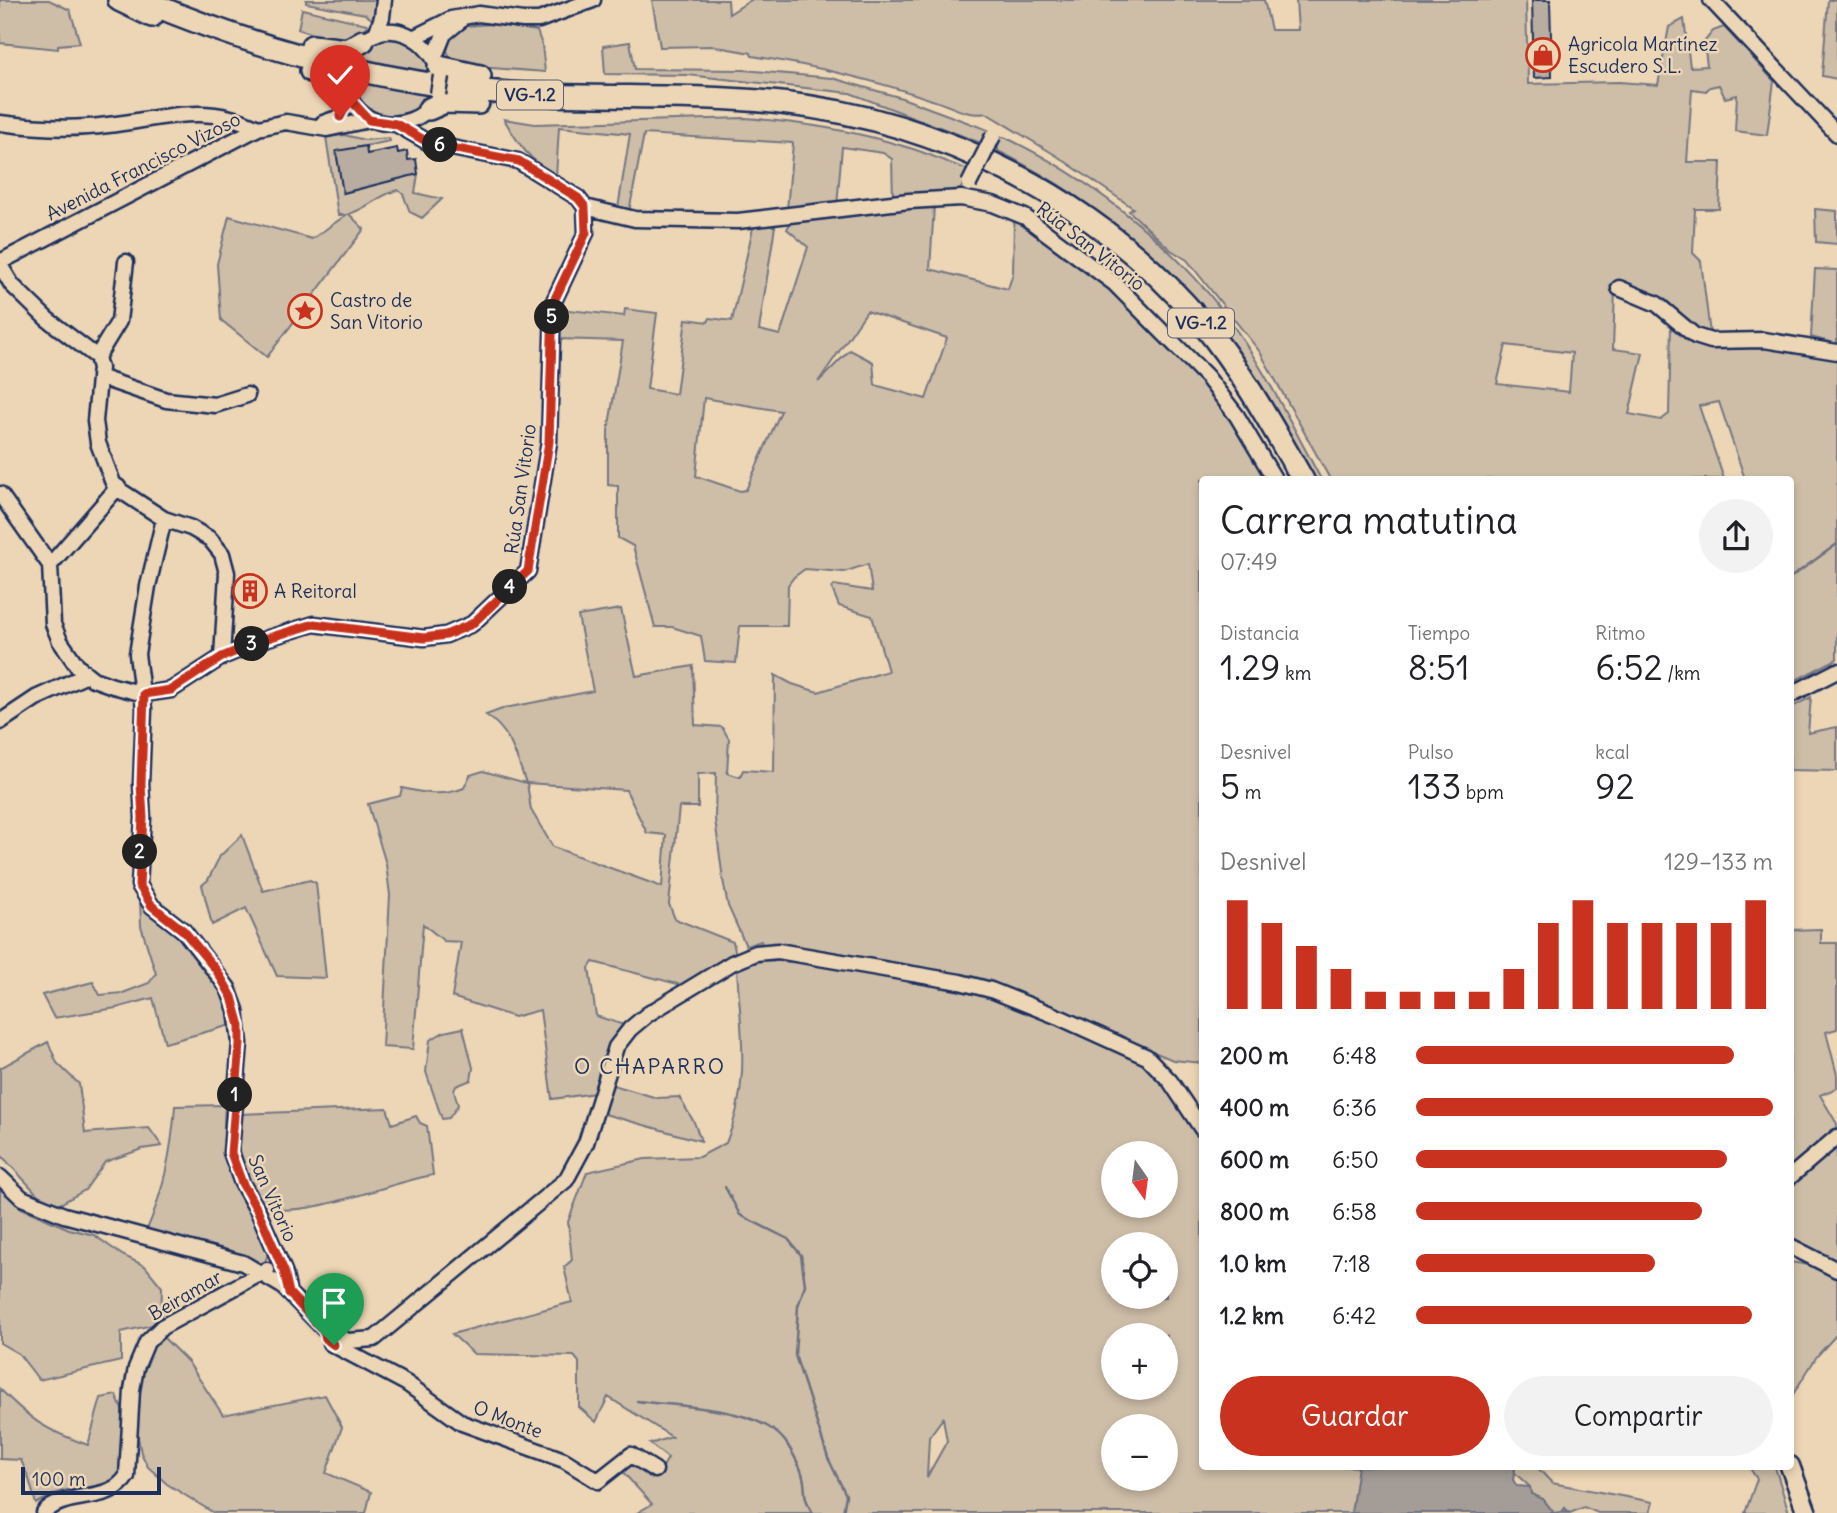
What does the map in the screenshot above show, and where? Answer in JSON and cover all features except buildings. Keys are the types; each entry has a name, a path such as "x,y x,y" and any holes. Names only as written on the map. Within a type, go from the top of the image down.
{"highway":[{"path":"119,0 170,25 216,43 334,78 347,88"},
{"name":"VG-1.2","path":"142,0 282,51 432,84 535,95 751,101 811,107 872,120 973,154 1040,188 1084,217 1139,260 1183,303 1247,384 1301,476"},
{"path":"177,0 319,47 347,50 370,38"},
{"path":"438,67 459,74 511,79 692,87 795,96 811,107"},
{"path":"430,106 459,100 565,110 760,109 797,112 928,137"}],"main road":[{"path":"1784,1470 1794,1513"},
{"path":"1791,1470 1807,1513"}],"street":[{"path":"384,0 382,18 370,38 350,59 347,88 369,120 396,124 430,106"},
{"path":"390,0 408,35 429,49 438,67"},
{"path":"370,38 408,35 451,19 471,15 496,15 531,21 593,0"},
{"path":"1711,0 1837,134"},
{"path":"446,145 427,132 423,125 430,106 444,34 471,15"},
{"name":"Avenida Francisco Vizoso","path":"308,126 333,121 343,113 347,88"},
{"path":"0,123 50,130 110,125 168,114 197,114 236,120 258,128"},
{"name":"Avenida Francisco Vizoso","path":"0,264 258,128 278,122 327,129 369,120"},
{"name":"Rúa San Vitorio","path":"144,694 171,690 222,657 268,638 314,624 424,638 446,635 472,624 528,571 549,442 553,303 586,233 585,207 578,198 519,161 431,144 396,124"},
{"path":"961,198 996,132"},
{"name":"Rúa San Vitorio","path":"585,207 635,219 738,221 909,201 961,198 993,204 1025,217 1115,284 1183,351 1237,416 1273,476"},
{"path":"126,262 119,321 97,356 99,377 95,421 98,443 113,483 164,519 191,527 210,539 222,554 227,573 222,657"},
{"path":"0,264 12,285 47,319 97,356"},
{"path":"1619,288 1657,304 1695,337 1711,341 1763,340 1837,352"},
{"path":"99,377 166,400 215,405 247,395"},
{"path":"50,565 118,487"},
{"path":"0,494 50,565 53,624 60,641 78,667 93,679 144,694"},
{"name":"San Vitorio","path":"164,519 148,586 137,654 144,694 141,784 143,818 139,885 152,906 184,931 217,971 232,997 240,1026 240,1044 231,1153 242,1183 276,1252 288,1281 289,1293"},
{"path":"1794,693 1837,671"},
{"path":"0,722 36,698 87,675"},
{"path":"324,1331 348,1341 367,1341 384,1333 566,1180 586,1143 616,1047 630,1029 648,1014 719,971 756,953 787,952 991,990 1147,1057 1170,1081 1199,1124"},
{"path":"1794,1174 1837,1137"},
{"path":"0,1177 22,1198 64,1215 236,1261 264,1273 289,1293 324,1331 329,1342 365,1360 367,1341"},
{"path":"1794,1249 1837,1270"},
{"path":"264,1273 274,1261 276,1252"},
{"path":"1794,1256 1805,1256"},
{"name":"Beiramar","path":"44,1513 67,1499 111,1492 127,1476 132,1390 136,1368 147,1342 162,1327 264,1273"},
{"name":"O Monte","path":"365,1360 406,1383 462,1423 564,1460 598,1481 631,1455 655,1470"}],"shaded area":[{"path":"0,0 49,0 70,10 80,43 58,45 58,49 0,43"},
{"path":"306,0 377,0 373,20 365,14 306,3"},
{"path":"652,0 728,0 729,14 751,0 1264,0 1271,30 1298,30 1296,0 1526,0 1528,84 1619,82 1658,85 1669,27 1684,19 1690,67 1707,66 1704,42 1713,31 1724,27 1774,81 1767,135 1735,131 1737,95 1725,98 1719,85 1706,91 1692,89 1687,162 1721,162 1719,209 1695,209 1693,253 1701,261 1710,334 1685,324 1644,293 1615,287 1613,349 1643,353 1629,414 1661,420 1669,414 1671,326 1684,335 1837,355 1837,659 1794,681 1794,476 1744,476 1719,402 1699,406 1723,476 1328,476 1260,352 1187,260 1171,250 1129,211 1133,208 1057,156 986,113 966,112 867,80 712,46 660,47","holes":["1506,345 1572,353 1569,392 1497,384"]},
{"path":"1828,0 1837,0 1837,79 1822,76"},
{"path":"302,9 368,26 349,36 326,38 298,29"},
{"path":"491,24 537,31 542,45 545,72 465,66 452,62 447,51 450,37 467,26"},
{"path":"396,36 425,50 433,75 358,61 364,50 373,43"},
{"path":"630,42 635,69 743,70 832,78 902,98 988,130 981,143 850,93 688,75 605,74 603,46"},
{"path":"354,78 431,93 423,105 411,113 398,117 384,116 372,112 362,104 355,93"},
{"path":"745,118 805,124 864,135 912,148 969,170 960,191 893,199 892,159 883,153 842,147 837,206 787,210 793,143 644,134 629,212 618,208 630,134 559,127 556,177 526,152 504,119 535,124"},
{"path":"344,135 365,140 389,138 390,141 336,152 344,193 418,174 415,193 442,199 422,218 410,212 403,194 398,190 349,214 364,229 267,357 221,320 217,264 229,216 312,239 346,215 338,215 326,137"},
{"path":"1004,137 1034,152 1094,189 1176,258 1236,329 1319,476 1313,476 1247,364 1195,299 1136,242 1104,216 1035,170 998,151 998,138"},
{"path":"934,206 930,269 1008,289 1013,273 1014,220 1118,295 1228,408 1266,476 1199,476 1199,1063 1173,1060 992,984 921,967 786,944 763,947 761,941 746,946 728,906 723,880 715,819 716,773 698,774 698,807 679,807 669,904 675,919 733,942 736,955 685,986 593,962 589,968 596,1016 624,1025 605,1063 600,1064 595,1093 552,1099 540,1010 514,1017 452,997 461,942 444,941 423,924 413,1049 382,1047 390,895 386,864 368,804 400,796 402,788 433,793 456,791 464,788 470,775 483,771 526,783 507,736 486,715 505,708 593,691 578,616 621,609 636,676 693,666 695,725 722,727 729,739 727,773 740,777 743,770 774,772 775,675 792,684 818,692 888,671 872,616 839,606 832,589 834,585 872,591 868,564 844,572 805,569 794,577 788,585 787,626 740,626 736,663 705,661 701,636 672,627 655,627 633,546 618,538 618,486 608,485 608,431 623,341 557,339 560,309 624,316 625,309 657,313 647,389 676,394 686,319 732,321 753,228 760,223 775,226 759,330 780,335 808,247 787,229 791,222","holes":["867,311 947,338 926,399 875,385 873,362 850,350 818,382","704,398 781,411 746,490 740,491 696,476","527,783 626,790 647,833 666,835 662,887 553,847 531,810"]},
{"path":"1815,209 1837,211 1837,244 1816,242"},
{"path":"1815,269 1837,270 1837,344 1811,337"},
{"path":"1811,697 1808,733 1837,727 1837,771 1794,770 1794,706"},
{"path":"242,835 263,891 310,880 316,883 326,978 277,976 246,908 212,925 202,885 208,880 220,856"},
{"path":"140,898 189,943 225,989 235,1024 165,1043 153,998 116,1008 54,1018 42,995 93,982 100,995 123,993 149,983 156,974 141,926"},
{"path":"1821,929 1821,943 1837,943 1837,1029 1826,1032 1837,1075 1837,1088 1820,1095 1837,1124 1837,1133 1794,1169 1794,930"},
{"path":"766,960 815,964 986,996 1117,1048 1147,1066 1166,1087 1199,1136 1199,1470 1421,1470 1362,1513 637,1513 652,1504 620,1469 629,1463 659,1474 668,1458 650,1444 672,1437 608,1397 596,1422 579,1407 579,1362 574,1356 474,1354 452,1334 572,1302 564,1267 572,1260 568,1222 587,1172 645,1159 699,1157 726,1143 739,1100 742,1037 737,970","holes":["943,1418 947,1441 927,1477 929,1437"]},
{"path":"463,1028 473,1068 471,1080 456,1086 454,1091 458,1105 449,1118 442,1119 426,1072 430,1040 444,1032"},
{"path":"48,1042 57,1063 79,1084 85,1133 149,1128 162,1146 142,1149 105,1162 85,1190 58,1205 38,1195 0,1154 0,1068"},
{"path":"610,1084 657,1098 679,1097 694,1122 701,1141 601,1113"},
{"path":"225,1105 224,1137 231,1177 269,1251 265,1262 259,1265 146,1232 166,1170 175,1106"},
{"path":"387,1108 392,1124 416,1116 420,1123 427,1126 433,1175 325,1204 283,1210 263,1208 251,1185 240,1151 241,1114"},
{"path":"1837,1141 1837,1262 1794,1240 1794,1179"},
{"path":"0,1188 21,1208 69,1229 94,1235 122,1255 145,1266 162,1287 161,1323 121,1332 121,1361 39,1380 19,1354 0,1343"},
{"path":"1794,1263 1809,1265 1837,1279 1837,1334 1817,1356 1794,1393"},
{"path":"153,1327 188,1362 223,1415 325,1395 342,1427 326,1473 371,1492 366,1513 214,1513 167,1484 148,1467 141,1453 132,1407"},
{"path":"0,1389 40,1423 88,1445 101,1398 116,1395 124,1414 121,1474 102,1486 63,1491 36,1504 21,1460 0,1459"},
{"path":"1357,1470 1515,1470 1513,1480 1517,1486 1530,1487 1531,1494 1543,1499 1554,1513 1351,1513"},
{"path":"1515,1470 1540,1470 1552,1483 1653,1502 1650,1513 1598,1513 1584,1507 1570,1513 1565,1508 1562,1512 1554,1513 1543,1499 1531,1494 1530,1487"},
{"path":"1751,1470 1776,1470 1789,1513 1745,1513 1757,1479"}],"waterway":[{"path":"1794,575 1837,544"},
{"path":"725,1187 740,1215 788,1239 801,1255 805,1285 798,1306 795,1355 828,1458 846,1495 843,1513"},
{"path":"637,1401 719,1410 759,1422 775,1431 787,1444 799,1466 804,1479 805,1496 813,1513"}],"place":[{"name":"Agricola Martínez Escudero S.L.","path":"1543,55"},
{"name":"Castro de San Vitorio","path":"305,311"},
{"name":"A Reitoral","path":"250,591"}],"district":[{"name":"O CHAPARRO","path":"650,1067"}],"route":[{"path":"334,1345 326,1339 324,1331 289,1293 284,1271 258,1211 242,1183 231,1153 240,1026 228,988 184,931 152,906 139,885 143,818 141,784 144,694 171,690 222,657 268,638 314,624 424,638 446,635 472,624 528,571 549,442 553,303 583,244 588,226 585,207 578,198 519,161 431,144 396,124 369,120 349,98 340,117"}]}
